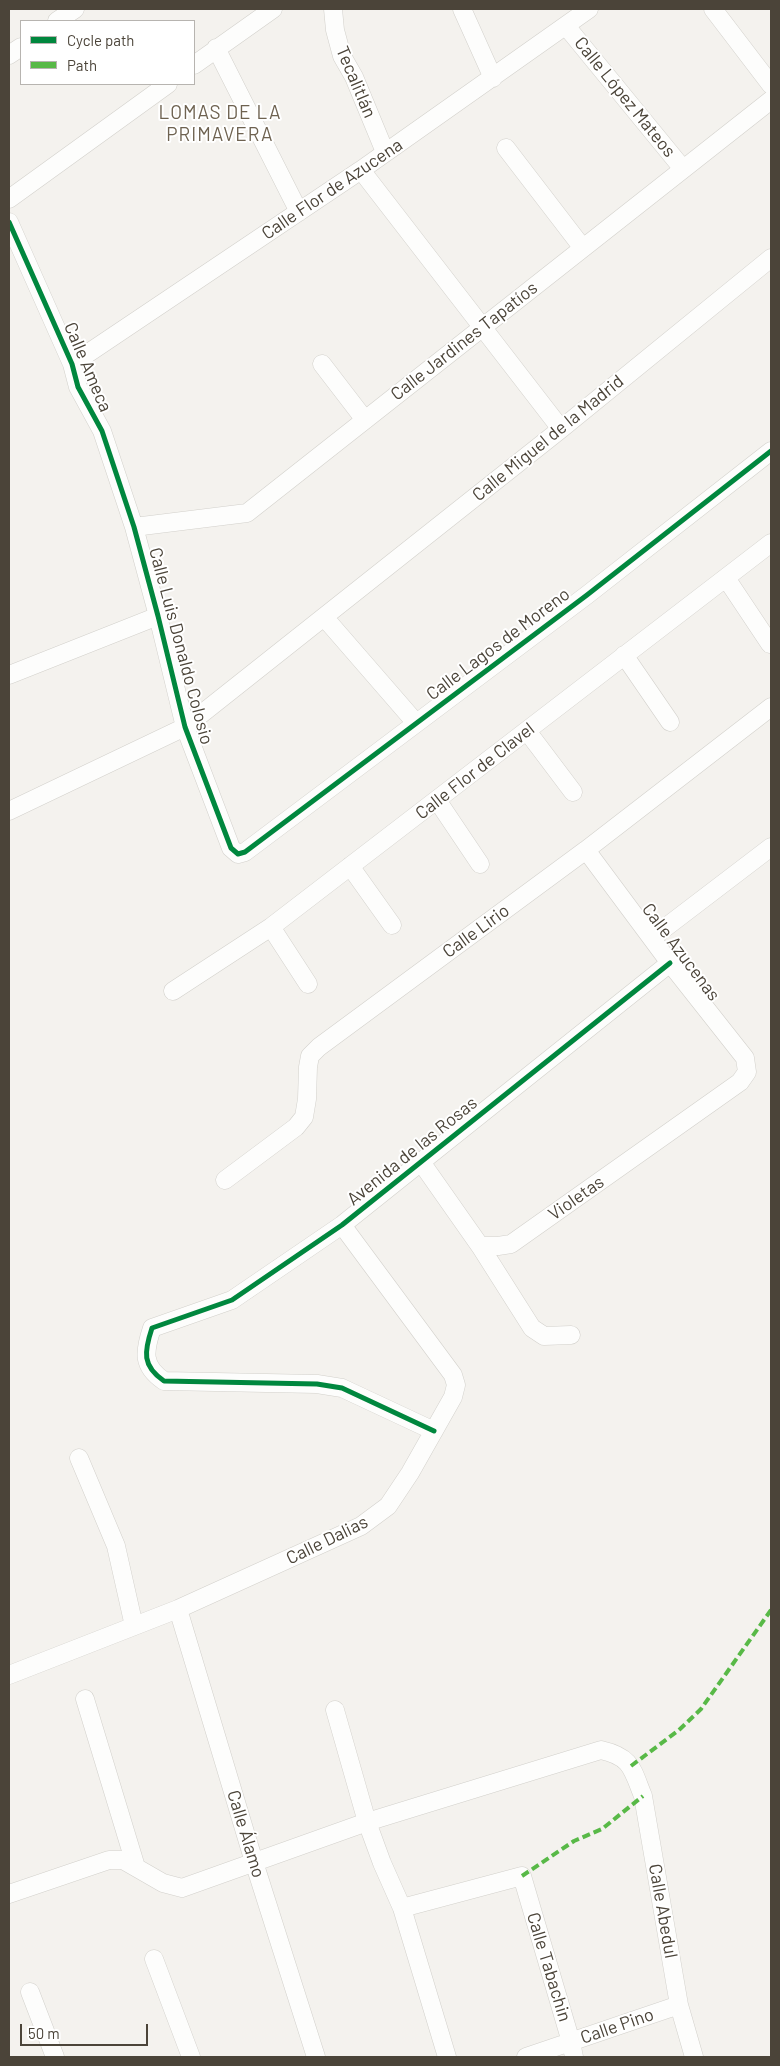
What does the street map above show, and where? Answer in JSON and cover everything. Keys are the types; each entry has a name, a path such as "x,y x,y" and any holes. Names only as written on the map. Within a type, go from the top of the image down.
{"street":[{"path":"59,20 75,9"},
{"path":"195,64 273,9"},
{"name":"Tecalitlán","path":"333,9 335,30 342,56 354,76 385,152"},
{"path":"462,9 492,78"},
{"name":"Calle Flor de Azucena","path":"72,364 361,170 589,9"},
{"path":"713,9 771,85"},
{"name":"Calle López Mateos","path":"566,26 683,169"},
{"path":"216,48 299,212"},
{"path":"9,199 167,85"},
{"name":"Calle Jardines Tapatíos","path":"134,527 247,512 771,100"},
{"path":"506,148 582,247"},
{"path":"361,170 560,429"},
{"name":"Calle Ameca","path":"9,222 72,364 78,387 102,431 134,527"},
{"name":"Calle Miguel de la Madrid","path":"9,811 185,727 560,429 771,258"},
{"path":"322,364 365,420"},
{"name":"Calle Lagos de Moreno","path":"238,854 246,852 416,724 587,595 771,452"},
{"name":"Calle Luis Donaldo Colosio","path":"134,527 185,727 231,848 238,854"},
{"name":"Calle Flor de Clavel","path":"173,991 271,927 771,544"},
{"path":"726,578 770,644"},
{"path":"9,675 158,616"},
{"path":"324,616 416,724"},
{"path":"624,655 670,722"},
{"name":"Calle Lirio","path":"225,1180 296,1127 304,1117 308,1099 310,1056 319,1047 586,850 771,707"},
{"path":"527,731 573,792"},
{"path":"437,800 480,864"},
{"path":"653,937 771,848"},
{"name":"Calle Azucenas","path":"586,850 653,937 670,963 745,1058 747,1072"},
{"path":"350,866 392,925"},
{"path":"271,927 308,984"},
{"name":"Avenida de las Rosas","path":"434,1431 342,1388 317,1384 164,1381 154,1374 147,1365 146,1345 152,1328 232,1300 342,1225 670,963"},
{"name":"Violetas","path":"480,1246 511,1244 740,1082 747,1072"},
{"path":"421,1162 480,1246 532,1328 544,1336 571,1335"},
{"name":"Calle Dalias","path":"9,1675 178,1609 361,1526 388,1506 434,1431 453,1397 456,1385 453,1375 342,1225"},
{"path":"79,1458 116,1546 134,1626"},
{"name":"Calle Álamo","path":"178,1609 254,1862 316,2057"},
{"path":"85,1700 136,1867"},
{"path":"335,1710 367,1822 382,1863 402,1908 447,2057"},
{"name":"Calle Abedul","path":"367,1822 601,1750 618,1754 631,1766 643,1796 679,2005 694,2057"},
{"path":"9,1894 109,1860 123,1860 163,1883 182,1888 367,1822"},
{"name":"Calle Tabachin","path":"402,1908 522,1876 573,2049"},
{"path":"154,1959 191,2057"},
{"path":"30,1992 55,2057"},
{"name":"Calle Pino","path":"526,2057 573,2049 679,2005"}],"marked path":[{"path":"631,1766 679,1730 701,1709 771,1610"},
{"path":"522,1876 574,1841 602,1829 643,1796"}],"cycle path":[{"path":"9,222 72,364 78,387 102,431 134,527 185,727 231,848 238,854 245,852 587,595 771,451"},
{"path":"434,1431 342,1388 317,1384 164,1381 148,1364 146,1351 152,1328 232,1300 342,1225 670,963"}],"district":[{"name":"LOMAS DE LA PRIMAVERA","path":"220,124"}]}
